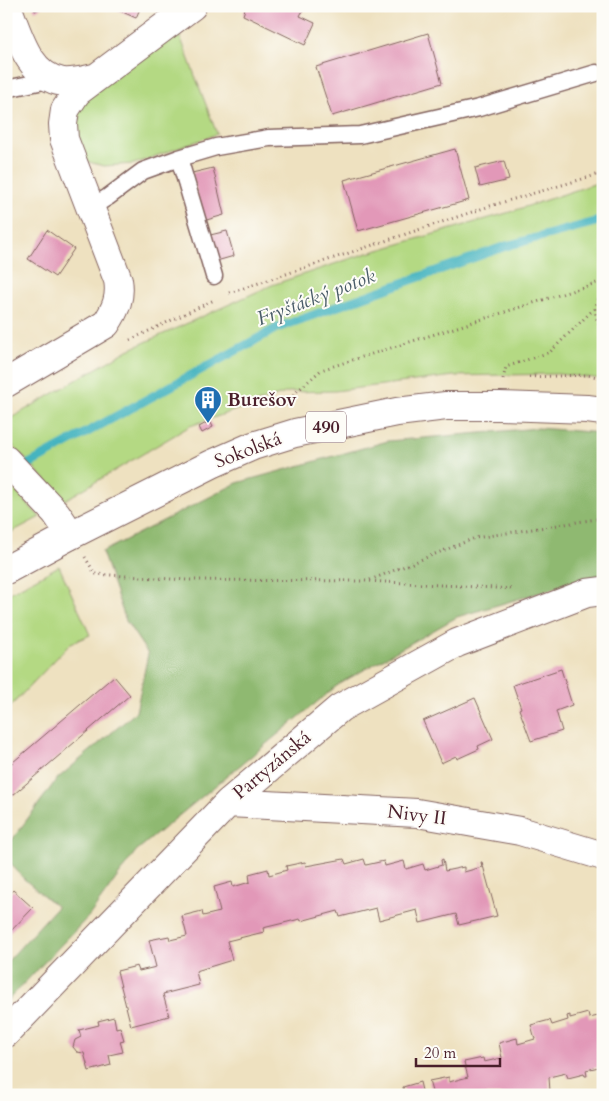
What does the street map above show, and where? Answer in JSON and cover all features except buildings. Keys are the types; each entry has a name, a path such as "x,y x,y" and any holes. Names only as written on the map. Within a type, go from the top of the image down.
{"street":[{"path":"7,6 27,54 35,66 52,79 63,82 94,78"},
{"path":"6,383 97,331 106,324 113,313 119,297 118,280 92,207 64,140 63,124 65,110 77,92 94,78 192,6"},
{"name":"Sokolská","path":"6,570 212,464 253,446 295,433 397,412 446,406 499,406 603,411"},
{"path":"6,460 49,505 71,535"},
{"name":"Partyzánská","path":"6,1033 228,803 340,708 457,642 587,594 603,591"},
{"name":"Nivy II","path":"228,803 417,813 520,831 603,856"}],"lane":[{"path":"92,207 144,171 178,158 216,147 269,138 360,135 479,108 596,73"},
{"path":"6,89 52,79"},
{"path":"178,158 214,276"}],"path":[{"path":"223,296 490,206 603,173"},
{"path":"295,433 285,402 321,370 603,281"},
{"path":"499,406 506,366 550,352 594,309 603,290"},
{"path":"129,340 214,300"},
{"path":"594,309 598,323 603,330"},
{"path":"368,581 474,538 603,518"},
{"path":"71,535 95,574 187,580 368,581 518,589"}],"green space":[{"path":"177,28 217,134 134,164 104,166 85,161 72,123 88,93"},
{"path":"603,181 603,379 558,374 454,376 335,391 288,392 190,426 65,500 6,439 6,421 128,350 272,285 361,255 507,213"},
{"path":"538,428 603,433 603,574 457,617 339,684 136,851 89,916 6,1002 6,963 57,907 24,879 6,858 6,848 57,779 136,712 148,654 126,621 102,552 237,483 388,441"},
{"path":"6,481 40,517 6,535"},
{"path":"59,566 90,635 71,643 6,711 6,595"}],"waterway":[{"name":"Fryštácký potok","path":"20,469 277,328 506,246 603,220"}],"place":[{"name":"Burešov","path":"208,424"}]}
